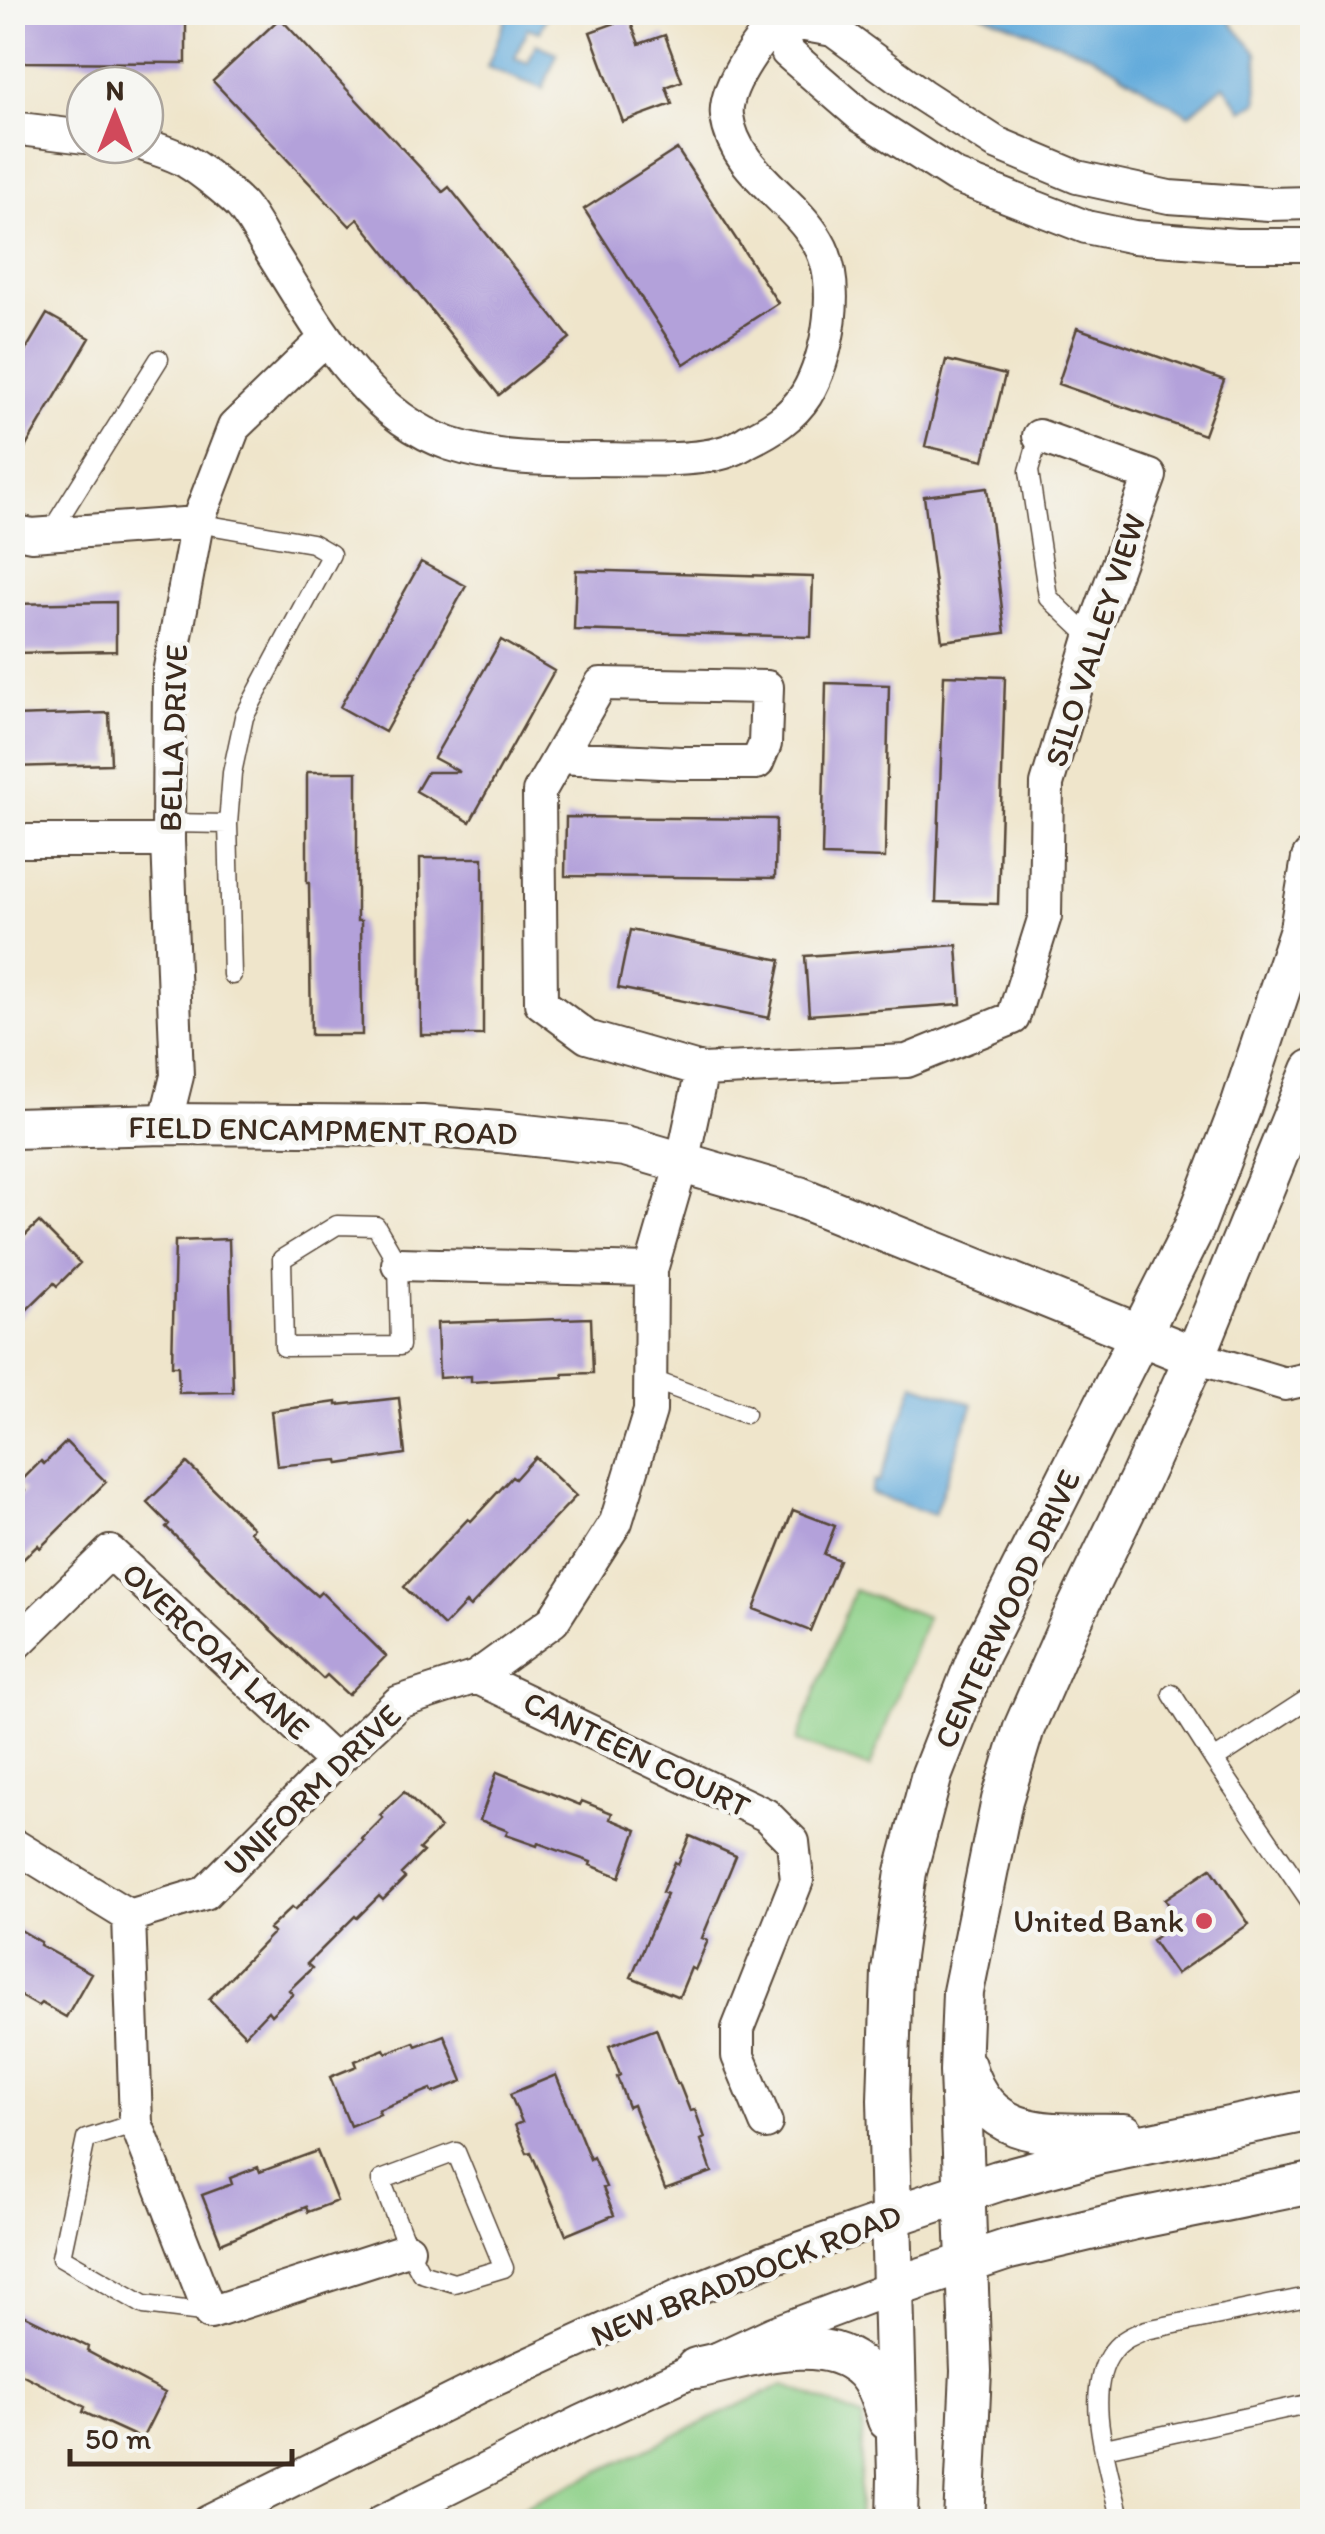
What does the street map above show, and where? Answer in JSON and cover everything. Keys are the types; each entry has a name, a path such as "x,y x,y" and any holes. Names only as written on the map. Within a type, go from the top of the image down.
{"street":[{"path":"776,15 833,30 922,96 996,143 1077,177 1169,197 1269,204 1312,202"},
{"path":"776,15 787,52 861,116 955,176 1086,227 1134,237 1236,245 1312,245"},
{"path":"165,153 187,161 240,205 326,338 378,400 411,425 450,444 514,458 680,458 726,452 777,427 805,396 821,364 830,316 831,282 820,244 732,142 726,111 734,84 776,15"},
{"path":"12,128 65,134"},
{"name":"BELLA DRIVE","path":"164,1124 176,1076 168,832 169,673 197,523 234,427 326,338"},
{"name":"SILO VALLEY VIEW","path":"559,757 757,763 765,744 767,686 601,684 559,757 539,792 541,1002 587,1037 702,1070 907,1060 1013,1018 1045,916 1047,784 1092,638 1150,476 1039,436"},
{"path":"12,531 32,535 197,523"},
{"path":"12,841 168,832"},
{"name":"CENTERWOOD DRIVE","path":"897,2522 888,2100 892,1971 906,1872 932,1774 979,1654 1194,1228 1240,1109 1300,929 1312,860"},
{"path":"682,1163 702,1070"},
{"name":"CENTERWOOD DRIVE","path":"964,2522 971,2370 960,2050 963,1992 1002,1800 1024,1728 1066,1630 1196,1357 1312,1070"},
{"name":"FIELD ENCAMPMENT ROAD","path":"12,1128 164,1124 422,1126 625,1146 798,1197 1196,1357"},
{"name":"UNIFORM DRIVE","path":"129,1916 205,1894 398,1702 476,1677 553,1620 616,1522 650,1411 652,1270 682,1163"},
{"path":"398,1264 652,1270"},
{"path":"1196,1357 1285,1384 1312,1378"},
{"name":"OVERCOAT LANE","path":"12,1648 110,1552 335,1762"},
{"name":"CANTEEN COURT","path":"476,1677 766,1815 793,1842 796,1880 738,2029 738,2056 766,2123"},
{"path":"12,1844 129,1916 136,2122 210,2313 408,2248"},
{"path":"960,2050 966,2072 984,2106 1019,2128 1040,2132 1188,2136"},
{"name":"NEW BRADDOCK ROAD","path":"208,2522 467,2393 680,2295 772,2258 998,2180 1098,2154 1312,2110"},
{"name":"NEW BRADDOCK ROAD","path":"381,2522 696,2368 773,2333 892,2288 1009,2248 1312,2183"},
{"path":"696,2368 784,2350 833,2351 862,2368 872,2380 897,2445"}],"lane":[{"path":"50,534 159,359"},
{"path":"1039,436 1028,471 1048,597 1092,638"},
{"path":"197,523 312,543 331,554 244,717 232,774 228,824 232,975"},
{"path":"168,832 228,824"},
{"path":"337,1225 376,1226 398,1264 400,1346 284,1347 282,1258 337,1225"},
{"path":"650,1378 745,1414"},
{"path":"1172,1694 1312,1904"},
{"path":"1214,1760 1312,1696"},
{"path":"136,2122 86,2140 61,2257 144,2304 210,2313"},
{"path":"456,2152 504,2268 454,2283 422,2273 408,2248 381,2180 456,2152"},
{"path":"1121,2522 1099,2422 1101,2378 1114,2349 1128,2337 1146,2330 1312,2296"},
{"path":"1105,2448 1312,2403"}],"green space":[{"path":"854,1590 927,1617 870,1768 797,1741"},
{"path":"784,2384 863,2418 858,2521 495,2521"}],"water":[{"path":"508,13 548,13 540,32 527,28 515,58 528,63 536,44 557,53 543,89 487,67"},
{"path":"980,13 1229,13 1230,22 1257,53 1258,102 1242,110 1224,85 1189,115 1093,56"},
{"path":"914,1384 973,1404 934,1515 870,1493 874,1481 879,1482"}],"building":[{"path":"12,12 186,12 186,63 12,62"},
{"path":"280,18 443,192 449,187 570,338 499,395 358,219 350,226 213,81"},
{"path":"629,18 639,44 665,35 682,81 666,87 672,104 623,122 590,32"},
{"path":"677,149 778,303 684,364 584,209"},
{"path":"47,314 90,338 12,470 12,373"},
{"path":"1077,328 1224,380 1204,435 1058,384"},
{"path":"946,360 1005,375 984,460 925,446"},
{"path":"987,488 1005,633 942,641 924,496"},
{"path":"421,562 466,586 385,732 340,707"},
{"path":"576,570 813,577 811,637 574,630"},
{"path":"116,602 116,651 12,653 12,604"},
{"path":"501,640 554,671 470,822 416,791 427,772 460,772 434,758"},
{"path":"944,675 1005,677 998,904 936,902"},
{"path":"826,683 889,685 885,858 822,856"},
{"path":"109,713 111,764 12,767 12,716"},
{"path":"307,772 357,772 362,1035 311,1035"},
{"path":"566,817 776,819 775,878 565,876"},
{"path":"420,858 483,858 483,1035 421,1035"},
{"path":"630,930 781,960 769,1018 618,988"},
{"path":"957,945 961,1004 809,1015 805,956"},
{"path":"39,1222 80,1263 12,1324 12,1248"},
{"path":"229,1239 233,1392 179,1393 178,1366 172,1366 175,1241"},
{"path":"591,1318 593,1373 471,1382 471,1376 439,1378 437,1323"},
{"path":"399,1398 405,1454 339,1464 338,1460 277,1466 271,1411"},
{"path":"66,1442 106,1482 40,1548 38,1545 12,1570 12,1503 25,1491 18,1484"},
{"path":"535,1457 576,1496 470,1607 466,1603 444,1626 404,1587 468,1519 471,1521"},
{"path":"187,1463 253,1528 250,1531 294,1576 317,1596 321,1592 386,1656 348,1695 327,1675 323,1679 233,1593 166,1527 169,1524 147,1502"},
{"path":"793,1510 835,1526 824,1554 839,1560 810,1631 754,1609"},
{"path":"497,1772 580,1805 582,1801 612,1813 610,1819 637,1830 620,1877 590,1865 591,1862 506,1835 508,1831 480,1820"},
{"path":"404,1792 440,1828 401,1874 405,1878 383,1900 379,1896 355,1916 307,1964 312,1968 289,1990 293,1994 271,2015 268,2011 245,2035 209,1999 273,1933 269,1929 292,1907 295,1910 364,1841 383,1818 380,1815"},
{"path":"690,1836 736,1856 702,1938 708,1940 679,1997 631,1977 667,1894 662,1892"},
{"name":"United Bank","path":"1211,1868 1249,1924 1176,1974 1152,1940 1166,1931 1158,1919 1172,1910 1165,1899"},
{"path":"12,1925 91,1973 66,2017 12,1991"},
{"path":"656,2028 677,2084 690,2111 695,2110 712,2172 665,2189 633,2105 628,2107 609,2046"},
{"path":"444,2035 463,2081 378,2110 380,2114 350,2126 330,2077 384,2049 386,2053 414,2042 416,2046"},
{"path":"556,2075 590,2159 593,2157 606,2187 603,2188 614,2215 566,2235 531,2152 527,2153 515,2125 522,2122 510,2094"},
{"path":"317,2151 337,2201 308,2212 306,2207 221,2243 202,2195 232,2184 230,2178 258,2167 260,2172"},
{"path":"12,2309 88,2347 87,2351 165,2393 142,2439 83,2412 85,2407 12,2369"}],"place":[{"name":"United Bank","path":"1204,1921"}]}
